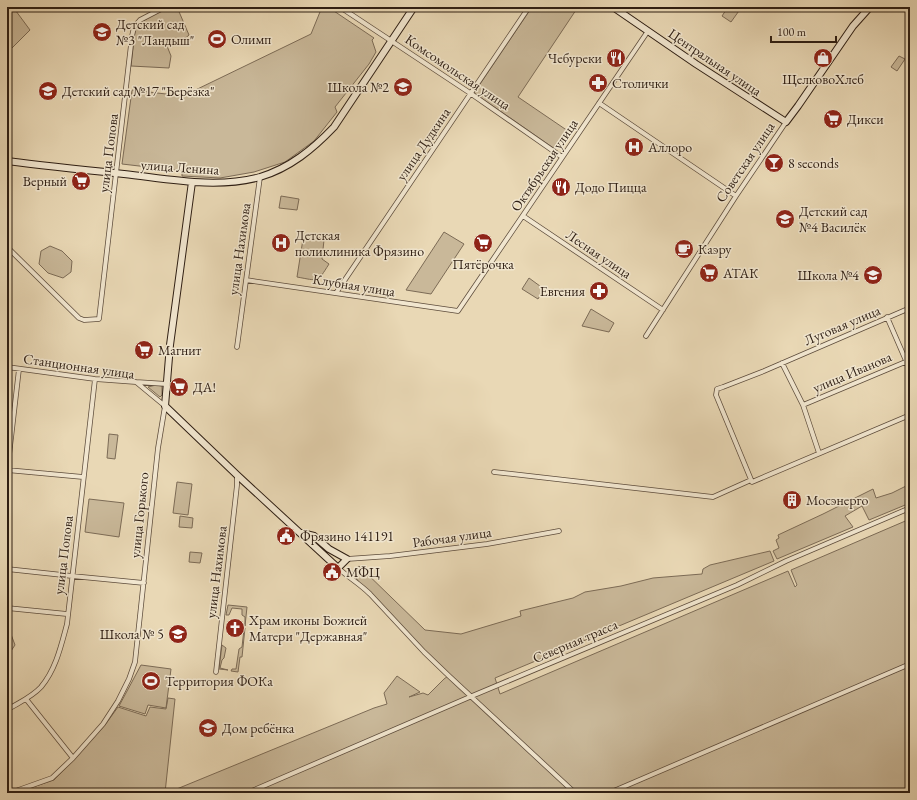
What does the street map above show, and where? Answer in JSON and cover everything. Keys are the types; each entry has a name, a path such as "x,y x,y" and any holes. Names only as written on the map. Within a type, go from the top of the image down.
{"street":[{"name":"улица Попова","path":"7,247 79,318 84,320 99,318 132,36 134,27 140,20 165,7"},
{"name":"Комсомольская улица","path":"340,7 470,93 562,157"},
{"name":"улица Ленина","path":"7,161 192,182 230,182 260,177 282,168 302,156 329,132 348,107 414,7"},
{"name":"улица Дудкина","path":"336,293 529,7"},
{"name":"Советская улица","path":"646,336 736,196 786,122 853,26 870,7"},
{"name":"Центральная улица","path":"617,8 648,31 786,122"},
{"name":"Октябрьская улица","path":"458,311 648,31"},
{"path":"599,103 736,196"},
{"name":"улица Нахимова","path":"237,347 260,177"},
{"name":"улица Горького","path":"10,793 52,778 73,758 103,724 118,701 129,679 135,662 158,448 165,406 170,345 192,182"},
{"name":"Лесная улица","path":"523,216 663,310"},
{"name":"Клубная улица","path":"246,280 458,311"},
{"name":"Луговая улица","path":"751,480 716,395 717,390 910,308"},
{"path":"887,317 908,361 910,370"},
{"name":"улица Иванова","path":"802,405 908,361"},
{"path":"782,363 802,405 819,453"},
{"name":"Станционная улица","path":"7,367 95,379 136,382 165,406"},
{"path":"7,473 20,369"},
{"name":"улица Попова","path":"7,710 26,699 40,688 59,656 67,624 95,379"},
{"path":"136,382 167,384"},
{"path":"165,406 338,568 348,577 361,585 424,652 575,793"},
{"path":"494,472 713,497 910,415"},
{"path":"7,470 83,477"},
{"name":"улица Нахимова","path":"216,672 237,475"},
{"name":"Северная трасса","path":"247,793 736,585 786,561 910,508"},
{"name":"Рабочая улица","path":"347,559 390,556 487,544 559,531"},
{"path":"302,533 314,536 329,549 347,559 338,568"},
{"path":"7,569 144,583"},
{"path":"7,608 67,614"},
{"path":"608,793 910,664"},
{"path":"26,699 73,758"}],"shaded area":[{"path":"8,7 13,7 30,30 10,50 7,48"},
{"path":"166,7 177,7 189,35 181,42 171,42 167,46 171,56 169,68 131,66 135,31 141,22"},
{"path":"322,7 328,7 374,38 372,40 376,52 369,64 335,107 337,112 314,141 285,162 254,172 220,178 182,176 182,171 122,164 132,90 183,96 311,34"},
{"path":"532,7 578,7 518,97 568,131 555,149 474,93"},
{"path":"728,7 741,8 731,22 722,16"},
{"path":"899,56 905,59 897,71 891,67"},
{"path":"281,196 299,199 297,210 279,208"},
{"path":"444,232 464,244 431,294 406,290"},
{"path":"307,235 324,240 322,259 329,264 322,275 314,280 297,277 303,239"},
{"path":"50,246 62,251 72,261 71,272 63,278 48,273 39,264 41,251"},
{"path":"529,278 544,289 538,299 522,289"},
{"path":"591,309 614,323 609,332 582,326"},
{"path":"156,385 162,386 162,395 160,397 148,387"},
{"path":"109,434 118,435 115,459 107,458"},
{"path":"177,482 192,484 188,515 173,513"},
{"path":"910,484 910,503 869,520 862,506 845,516 853,527 777,559 773,551 779,548 776,540 779,538 778,535 873,489 876,498 892,493"},
{"path":"89,499 124,503 119,537 85,532"},
{"path":"180,516 193,518 192,528 179,527"},
{"path":"910,519 910,793 167,793 387,704 384,693 397,676 420,692 409,697 423,693 428,695 448,676 361,585 352,572 359,566 425,630 461,634 521,616 520,611 573,598 585,592 621,586 653,578 702,574 703,569 710,565 770,551 774,561 495,678 500,694 788,571 795,587 797,585 791,570"},
{"path":"190,552 202,553 200,563 189,562"},
{"path":"228,605 247,607 245,626 245,617 242,615 242,609 232,608 229,615 226,615"},
{"path":"7,627 15,645 7,657"},
{"path":"245,628 242,657 240,657 238,672 231,671 232,669 236,669 239,649 242,647"},
{"path":"222,645 226,648 220,668 228,670 219,669"},
{"name":"Территория ФОКа","path":"141,665 171,669 166,708 148,705 145,714 119,706"},
{"path":"168,698 175,699 165,793 15,793 54,780 105,725 118,707 146,716 150,707 166,709"}],"place":[{"name":"Детский сад №3 \"Ландыш\"","path":"102,32"},
{"name":"Олимп","path":"217,39"},
{"name":"Чебуреки","path":"616,58"},
{"name":"ЩелковоХлеб","path":"823,58"},
{"name":"Столички","path":"598,83"},
{"name":"Школа №2","path":"403,87"},
{"name":"Детский сад №17 \"Берёзка\"","path":"48,91"},
{"name":"Дикси","path":"833,119"},
{"name":"Аллоро","path":"634,147"},
{"name":"8 seconds","path":"774,163"},
{"name":"Верный","path":"81,181"},
{"name":"Додо Пицца","path":"561,187"},
{"name":"Детский сад №4 Василёк","path":"785,219"},
{"name":"Детская поликлиника Фрязино","path":"281,243"},
{"name":"Пятёрочка","path":"483,243"},
{"name":"Каэру","path":"684,249"},
{"name":"АТАК","path":"709,273"},
{"name":"Школа №4","path":"873,275"},
{"name":"Евгения","path":"599,291"},
{"name":"Магнит","path":"144,350"},
{"name":"ДА!","path":"179,387"},
{"name":"Мосэнерго","path":"792,500"},
{"name":"Фрязино 141191","path":"286,536"},
{"name":"МФЦ","path":"332,572"},
{"name":"Храм иконы Божией Матери \"Державная\"","path":"235,628"},
{"name":"Школа № 5","path":"178,634"},
{"name":"Территория ФОКа","path":"151,681"},
{"name":"Дом ребёнка","path":"208,728"}]}
